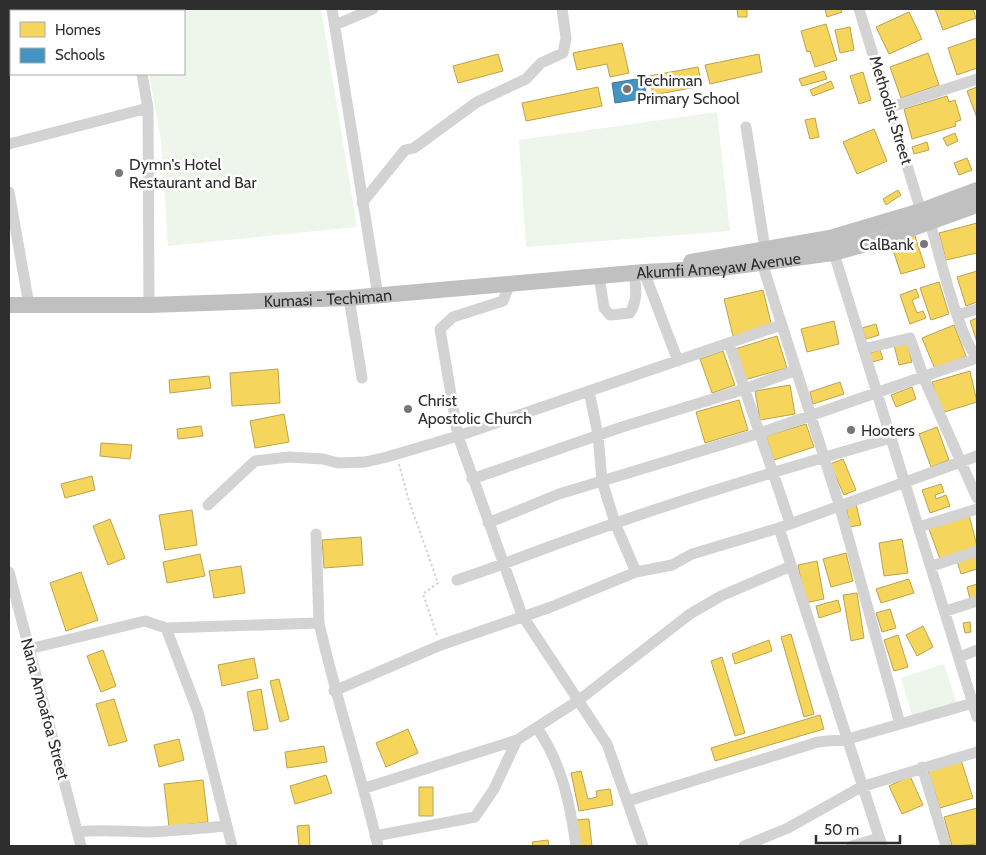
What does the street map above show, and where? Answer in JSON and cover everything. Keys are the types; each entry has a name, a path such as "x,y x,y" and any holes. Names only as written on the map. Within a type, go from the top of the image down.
{"highway":[{"name":"Akumfi Ameyaw Avenue","path":"639,272 722,268 764,256 877,241 977,190"},
{"name":"Akumfi Ameyaw Avenue","path":"925,217 977,205"},
{"name":"Kumasi - Techiman","path":"9,305 149,305 349,298 639,272"}],"street":[{"path":"332,9 378,296"},
{"path":"335,25 373,9"},
{"path":"362,203 405,150 414,148 477,102 498,95 526,79 541,63 563,53 566,38 562,9"},
{"name":"Methodist Street","path":"859,9 958,315 972,351 977,358"},
{"path":"142,75 148,108 149,305"},
{"path":"891,107 977,79"},
{"path":"9,144 148,108"},
{"path":"746,127 764,256 781,325 839,504 900,724"},
{"path":"9,192 29,305"},
{"path":"831,246 876,394 906,481 977,717"},
{"path":"599,276 604,308 610,316 630,312 634,307 639,272"},
{"path":"639,272 678,361"},
{"path":"510,283 502,301 453,317 440,329 458,436 522,615 607,744 643,846"},
{"path":"349,298 362,378"},
{"path":"958,315 977,310"},
{"path":"208,505 255,461 290,457 323,458 338,463 365,462 397,455 458,436 781,325"},
{"path":"863,349 910,338 924,377 977,498"},
{"path":"729,343 790,523"},
{"path":"488,523 559,494 760,434 811,414 876,394 977,358"},
{"path":"472,479 598,436 745,390 796,370"},
{"path":"589,391 598,436 602,481 616,523 636,572"},
{"path":"457,580 505,565 616,523 824,457 891,438"},
{"path":"334,691 441,646 522,615 551,607 636,572 672,565 692,554 779,528 839,504 977,456"},
{"path":"919,527 977,509"},
{"path":"779,528 880,842 852,846"},
{"path":"316,534 319,623 334,691 364,788 376,841 475,817 494,789 517,740"},
{"path":"932,566 977,551"},
{"path":"364,788 517,740 579,700 690,614 720,596 791,566"},
{"name":"Nana Amoafoa Street","path":"9,572 81,846"},
{"path":"946,611 977,601"},
{"path":"29,649 146,621 166,628 319,623"},
{"path":"166,628 198,712 232,846"},
{"path":"960,657 977,650"},
{"path":"628,801 818,742 848,739 973,703"},
{"path":"537,728 555,756 571,809 576,846"},
{"path":"744,846 788,828 861,787 977,752"},
{"path":"922,768 946,846"},
{"path":"77,832 97,830 167,832 227,826"}],"path":[{"path":"397,455 409,501 438,583 423,594 441,646"}],"shaded area":[{"path":"321,9 357,227 168,246 161,141 149,75 185,75 185,10 138,10"},
{"path":"717,112 730,231 526,247 519,140"},
{"path":"944,664 957,704 912,716 901,678"}],"building: Homes":[{"path":"737,9 747,9 747,17 738,17"},
{"path":"825,9 841,9 842,12 827,17"},
{"path":"935,9 973,9 976,18 943,30"},
{"path":"909,12 922,39 889,54 876,27"},
{"path":"826,24 837,60 815,67 810,51 807,52 801,31"},
{"path":"850,27 854,50 840,53 835,30"},
{"path":"977,38 977,68 957,75 948,48"},
{"path":"622,43 629,73 610,77 607,64 577,70 573,53"},
{"path":"928,53 939,85 901,98 890,67"},
{"path":"498,54 503,71 458,83 453,66"},
{"path":"759,54 762,72 710,84 705,65"},
{"path":"698,67 702,86 653,95 649,76"},
{"path":"824,71 827,79 802,86 799,79"},
{"path":"863,72 871,100 859,104 850,76"},
{"path":"831,81 834,88 813,96 810,90"},
{"path":"598,87 602,106 526,121 522,103"},
{"path":"977,87 977,118 967,91"},
{"path":"947,96 949,102 955,100 961,120 955,122 956,126 912,139 904,109"},
{"path":"815,118 819,137 810,139 805,120"},
{"path":"874,129 887,161 857,174 843,142"},
{"path":"955,133 958,141 947,146 943,138"},
{"path":"927,142 929,150 914,154 912,147"},
{"path":"967,158 972,170 959,175 954,163"},
{"path":"898,190 901,195 886,205 883,199"},
{"path":"977,223 977,253 946,260 939,233"},
{"path":"914,233 925,267 901,274 890,241"},
{"path":"977,271 977,302 966,306 957,277"},
{"path":"939,282 949,314 931,320 920,288"},
{"path":"916,289 919,297 912,300 917,313 923,311 926,318 910,324 900,295"},
{"path":"763,290 772,327 733,336 724,299"},
{"path":"977,318 977,342 970,321"},
{"path":"834,321 839,344 807,352 801,329"},
{"path":"876,324 879,335 866,339 862,328"},
{"path":"954,325 966,356 935,369 922,338"},
{"path":"777,336 787,368 744,380 735,349"},
{"path":"907,342 912,362 899,365 894,345"},
{"path":"880,350 883,359 869,363 867,354"},
{"path":"723,351 735,385 712,393 700,359"},
{"path":"278,369 280,403 232,406 230,373"},
{"path":"970,371 977,402 941,413 932,382"},
{"path":"209,376 211,388 170,393 169,380"},
{"path":"840,382 844,394 813,404 810,392"},
{"path":"790,385 795,414 760,420 755,391"},
{"path":"912,387 916,399 896,407 891,395"},
{"path":"739,400 748,430 705,443 696,412"},
{"path":"284,414 289,442 255,448 250,421"},
{"path":"806,424 814,447 774,460 766,436"},
{"path":"201,426 203,436 178,439 177,429"},
{"path":"937,427 949,460 931,467 919,434"},
{"path":"101,443 132,445 130,459 100,456"},
{"path":"843,459 856,490 844,495 830,464"},
{"path":"92,476 95,490 65,498 61,484"},
{"path":"941,484 944,492 935,495 936,499 946,495 950,506 930,513 922,490"},
{"path":"856,504 861,525 850,527 846,507"},
{"path":"192,510 197,545 165,550 159,515"},
{"path":"969,515 977,546 940,559 929,529"},
{"path":"110,519 125,558 108,565 93,526"},
{"path":"361,537 363,565 324,568 322,540"},
{"path":"902,539 908,573 884,576 879,543"},
{"path":"846,553 853,581 831,587 823,559"},
{"path":"200,554 205,576 167,583 163,562"},
{"path":"977,555 977,569 961,574 957,561"},
{"path":"817,561 824,599 805,603 798,565"},
{"path":"241,566 245,593 214,598 209,571"},
{"path":"81,572 98,620 66,631 50,583"},
{"path":"909,579 914,593 881,603 876,589"},
{"path":"977,584 977,597 970,599 967,587"},
{"path":"857,593 864,638 851,641 843,595"},
{"path":"838,600 841,611 819,618 816,606"},
{"path":"890,609 896,628 882,632 876,613"},
{"path":"970,622 971,632 965,633 963,623"},
{"path":"923,626 933,647 917,656 906,635"},
{"path":"791,634 814,714 804,717 781,637"},
{"path":"898,635 908,667 894,671 884,640"},
{"path":"769,640 772,651 735,664 732,654"},
{"path":"103,650 116,686 101,692 87,656"},
{"path":"722,657 745,733 735,736 711,661"},
{"path":"254,658 258,678 222,686 218,665"},
{"path":"279,679 289,719 280,722 270,681"},
{"path":"261,689 268,729 254,731 247,692"},
{"path":"114,699 127,741 109,746 96,704"},
{"path":"820,715 824,729 715,761 711,748"},
{"path":"408,729 418,753 386,767 376,743"},
{"path":"179,739 184,760 159,767 154,745"},
{"path":"324,746 327,762 287,768 285,752"},
{"path":"961,760 973,798 940,808 928,771"},
{"path":"581,771 588,799 597,797 596,791 610,789 613,805 579,811 571,773"},
{"path":"326,775 332,793 295,804 290,786"},
{"path":"910,776 923,805 902,814 889,786"},
{"path":"203,780 208,822 169,827 164,784"},
{"path":"419,787 433,787 433,816 419,816"},
{"path":"977,808 977,844 952,846 944,817"},
{"path":"589,819 592,846 577,846 574,820"},
{"path":"309,825 310,846 299,846 297,826"},
{"path":"548,840 549,846 533,846 532,842"}],"building: Schools":[{"path":"643,78 647,98 615,103 612,83"}],"place":[{"name":"Techiman Primary School","path":"627,89"},
{"name":"Dymn's Hotel Restaurant and Bar","path":"119,173"},
{"name":"CalBank","path":"924,244"},
{"name":"Christ Apostolic Church","path":"408,409"},
{"name":"Hooters","path":"851,430"}]}
